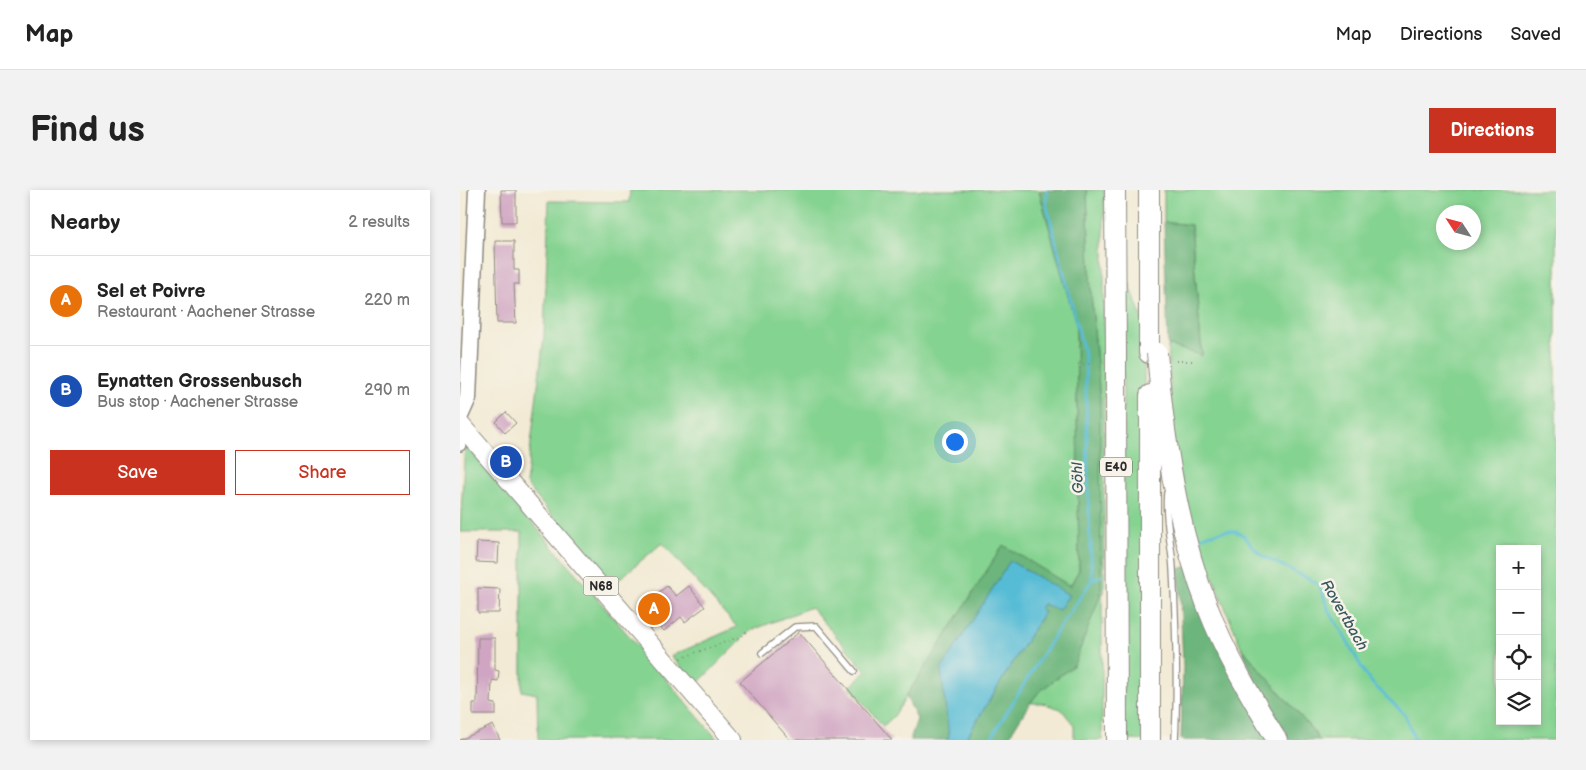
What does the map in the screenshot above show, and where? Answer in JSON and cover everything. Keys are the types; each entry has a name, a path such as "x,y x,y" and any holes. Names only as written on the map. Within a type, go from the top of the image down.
{"highway":[{"name":"E40","path":"1115,190 1117,740"},
{"path":"1149,190 1154,375 1170,471 1179,545 1232,661 1277,740"},
{"name":"E40","path":"1150,740 1150,555 1154,375"}],"main road":[{"name":"N68","path":"463,434 733,740"}],"street":[{"path":"460,416 464,394 477,190"}],"lane":[{"path":"1176,740 1179,545"},
{"path":"762,653 795,627 816,626 854,671"}],"path":[{"path":"1176,362 1196,361"},
{"path":"1078,364 1091,364"},
{"path":"667,663 742,636 748,630"}],"green space":[{"path":"630,190 1039,190 1076,325 1079,570 1070,586 943,640 894,716 883,726 850,687 866,671 811,607 750,631 696,685 671,656 737,627 662,543 610,587 526,484 544,336 549,201 629,202"},
{"path":"1039,190 1087,190 1091,294 1100,399 1101,594 1074,665 1039,692 1007,740 965,740 1044,612 1040,609 1043,603 1011,561 947,740 910,740 917,719 906,696 1003,545 1070,586 1079,570 1076,325"},
{"path":"1087,190 1104,190 1102,740 1074,740 1074,725 1061,709 1042,703 1030,703 1039,692 1101,594 1100,399 1091,294"},
{"path":"1164,190 1556,190 1556,740 1319,740 1241,647 1191,522 1179,473 1172,426 1168,345 1202,355 1191,225 1164,222"},
{"path":"1164,222 1191,225 1202,356 1168,345"},
{"path":"1129,282 1144,324 1145,740 1123,740 1123,339"},
{"path":"465,444 718,740 538,740 537,694 522,691 522,532 460,532"},
{"path":"1188,566 1270,740 1181,740 1183,666 1179,569"},
{"path":"1241,647 1319,740 1287,740 1260,692"}],"water":[{"path":"1010,561 1069,595 1059,610 1043,604 1040,609 1044,612 965,740 947,740 949,736 941,670"}],"building":[{"path":"501,190 516,190 516,222 502,222"},
{"path":"495,241 514,241 514,270 519,270 519,284 514,284 516,323 497,323"},
{"path":"506,412 516,423 505,433 496,422"},
{"path":"477,542 499,543 498,563 476,562"},
{"path":"667,586 676,596 689,586 705,607 685,622 681,617 664,631 641,606"},
{"path":"478,588 500,589 499,613 478,613"},
{"path":"799,632 892,740 790,740 740,682"},
{"path":"478,638 495,638 495,670 499,671 498,681 492,680 491,703 496,704 496,715 473,715 473,703 477,703"},
{"path":"493,725 500,740 460,740"}],"waterway":[{"name":"Göhl","path":"990,740 1053,637 1092,580 1085,357 1046,203 1047,190"},
{"name":"Rovertbach","path":"1199,538 1222,531 1234,531 1244,536 1263,556 1315,582 1320,587 1329,611 1364,672 1372,683 1405,715 1415,740"},
{"name":"Rovertbach","path":"1092,580 1101,576"}],"place":[{"name":"Eynatten Grossenbusch","path":"506,462"},
{"name":"Sel et Poivre","path":"654,609"}]}
